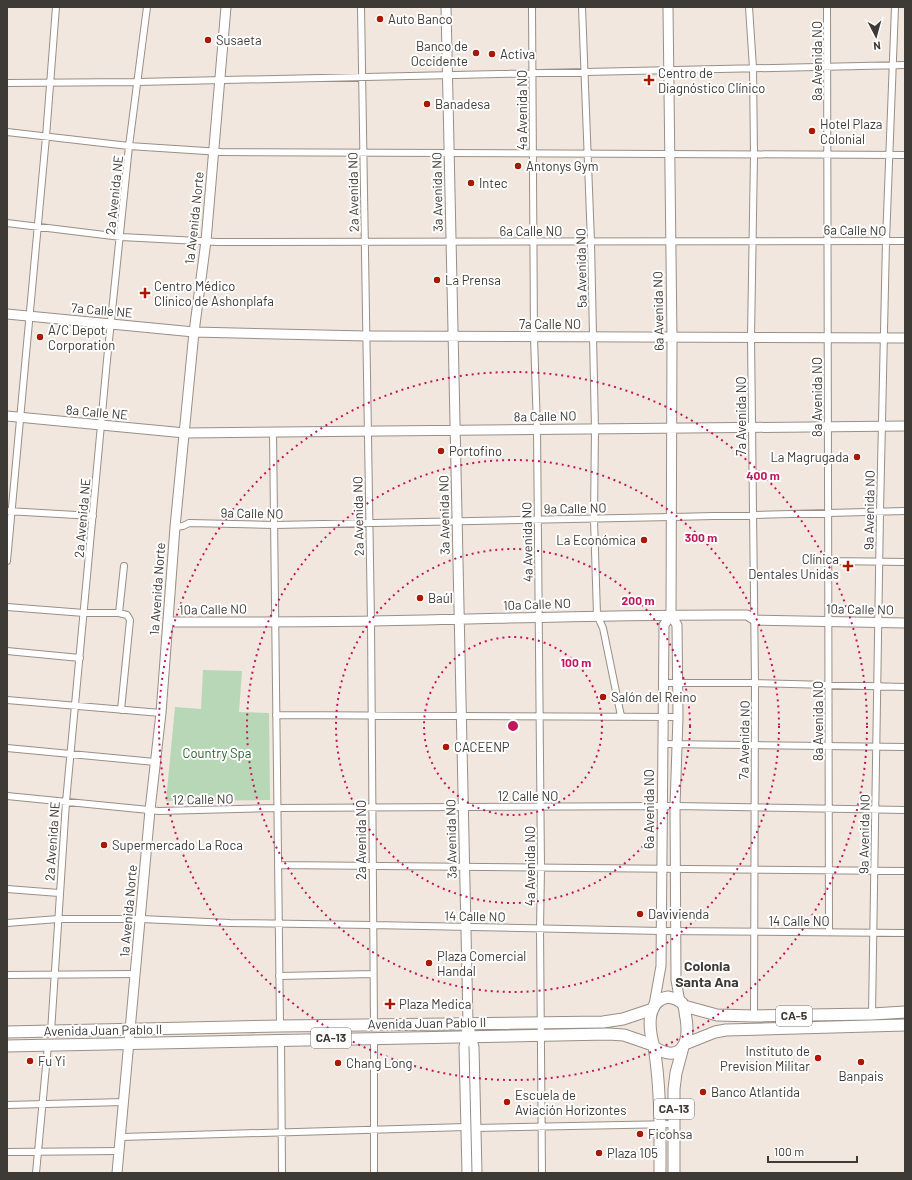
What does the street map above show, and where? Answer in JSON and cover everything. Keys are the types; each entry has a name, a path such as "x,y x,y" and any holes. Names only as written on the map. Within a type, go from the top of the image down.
{"highway":[{"name":"CA-5","path":"653,1007 661,998 668,997 674,998 682,1004 717,1015 754,1016 905,1012"},
{"path":"682,1004 688,1032 684,1045"},
{"name":"Avenida Juan Pablo II","path":"7,1032 280,1026 603,1022 622,1019 653,1007"},
{"path":"653,1007 650,1024 651,1039 654,1046"},
{"path":"817,1028 836,1021 868,1020 872,1014"},
{"name":"CA-5","path":"654,1046 663,1053 671,1054 684,1045 716,1032 726,1030 905,1025"},
{"name":"Avenida Juan Pablo II","path":"7,1046 374,1037 608,1034 624,1035 654,1046"},
{"name":"CA-13","path":"674,1173 675,1084 684,1045"},
{"name":"CA-13","path":"654,1046 658,1074 660,1107 660,1173"}],"street":[{"path":"7,561 9,511 30,316 51,82 56,7"},
{"name":"2a Avenida NE","path":"51,1032 66,802 101,425 129,146 147,7"},
{"name":"1a Avenida Norte","path":"118,1173 150,810 161,713 175,527 194,332 206,241 226,7"},
{"name":"2a Avenida NO","path":"361,7 370,523 372,925 374,1025"},
{"name":"3a Avenida NO","path":"446,7 468,1023 468,1036 464,1047 467,1173"},
{"name":"4a Avenida NO","path":"532,7 534,337 537,429 542,868 540,929 542,1022 542,1173"},
{"name":"5a Avenida NO","path":"582,7 591,242 595,429 594,519 597,615 603,628 621,716"},
{"name":"6a Avenida NO","path":"668,7 672,338 671,615 677,626 678,717 675,806 676,980 682,1004"},
{"name":"7a Avenida NO","path":"749,7 753,68 754,155 752,337 755,620 754,1016"},
{"name":"8a Avenida NO","path":"827,7 829,932"},
{"name":"9a Avenida NO","path":"872,1014 879,561 886,241 892,66 896,7"},
{"path":"7,83 137,82 905,65"},
{"path":"7,132 129,146 214,151 363,154 905,155"},
{"name":"6a Calle NO","path":"7,223 121,237 206,241 905,241"},
{"name":"7a Calle NE","path":"7,314 194,332"},
{"name":"7a Calle NO","path":"194,332 453,337 905,338"},
{"name":"8a Calle NE","path":"7,416 185,433"},
{"name":"8a Calle NO","path":"185,433 905,426"},
{"path":"273,432 280,1026"},
{"path":"9,511 93,516"},
{"name":"9a Calle NO","path":"175,527 183,526 189,523 274,525 905,511"},
{"path":"829,561 905,562"},
{"path":"119,613 124,566"},
{"path":"7,607 84,613 119,613 127,615 130,620 121,710"},
{"name":"10a Calle NO","path":"168,622 371,621 539,618 597,615 671,615 747,616 755,620 905,623"},
{"name":"6a Avenida NO","path":"653,1007 661,966 664,626 671,615"},
{"path":"7,651 80,658"},
{"path":"663,683 905,686"},
{"path":"7,700 161,713"},
{"path":"276,715 678,717"},
{"path":"662,744 905,747"},
{"path":"7,748 156,762"},
{"name":"12 Calle NO","path":"7,796 150,810 675,806 905,810"},
{"path":"278,865 905,871"},
{"path":"7,889 59,893"},
{"name":"14 Calle NO","path":"7,923 58,919 141,919 279,924 540,929 754,932 905,932"},
{"path":"7,975 135,974"},
{"path":"279,976 373,974"},
{"name":"3a Avenida NO","path":"468,1036 474,1047 477,1173"},
{"path":"374,1037 374,1173"},
{"path":"281,1039 282,1173"},
{"path":"36,1173 48,1045"},
{"path":"7,1105 124,1102"},
{"path":"476,1128 674,1124"},
{"path":"121,1137 466,1127"},
{"path":"7,1152 120,1151"}],"green space":[{"name":"Country Spa","path":"203,670 242,671 239,712 269,713 270,800 166,801 175,707 201,709"}],"place":[{"name":"Auto Banco","path":"380,19"},
{"name":"Susaeta","path":"208,40"},
{"name":"Banco de Occidente","path":"476,53"},
{"name":"Activa","path":"492,54"},
{"name":"Centro de Diagnóstico Clínico","path":"649,80"},
{"name":"Banadesa","path":"427,104"},
{"name":"Hotel Plaza Colonial","path":"812,131"},
{"name":"Antonys Gym","path":"518,166"},
{"name":"Intec","path":"471,183"},
{"name":"La Prensa","path":"437,280"},
{"name":"Centro Médico Clínico de Ashonplafa","path":"145,293"},
{"name":"A/C Depot Corporation","path":"40,337"},
{"name":"Portofino","path":"441,451"},
{"name":"La Magrugada","path":"857,457"},
{"name":"La Económica","path":"644,540"},
{"name":"Clínica Dentales Unidas","path":"848,566"},
{"name":"Baúl","path":"420,598"},
{"name":"Salón del Reino","path":"603,697"},
{"name":"CACEENP","path":"446,747"},
{"name":"Supermercado La Roca","path":"104,845"},
{"name":"Davivienda","path":"640,914"},
{"name":"Plaza Comercial Handal","path":"429,963"},
{"name":"Plaza Medica","path":"390,1004"},
{"name":"Instituto de Prevision Militar","path":"818,1058"},
{"name":"Fu Yi","path":"30,1061"},
{"name":"Banpais","path":"861,1062"},
{"name":"Chang Long","path":"338,1063"},
{"name":"Banco Atlantida","path":"703,1092"},
{"name":"Escuela de Aviación Horizontes","path":"507,1102"},
{"name":"Ficohsa","path":"640,1134"},
{"name":"Plaza 105","path":"599,1153"}],"district":[{"name":"Colonia Santa Ana","path":"707,974"}]}
